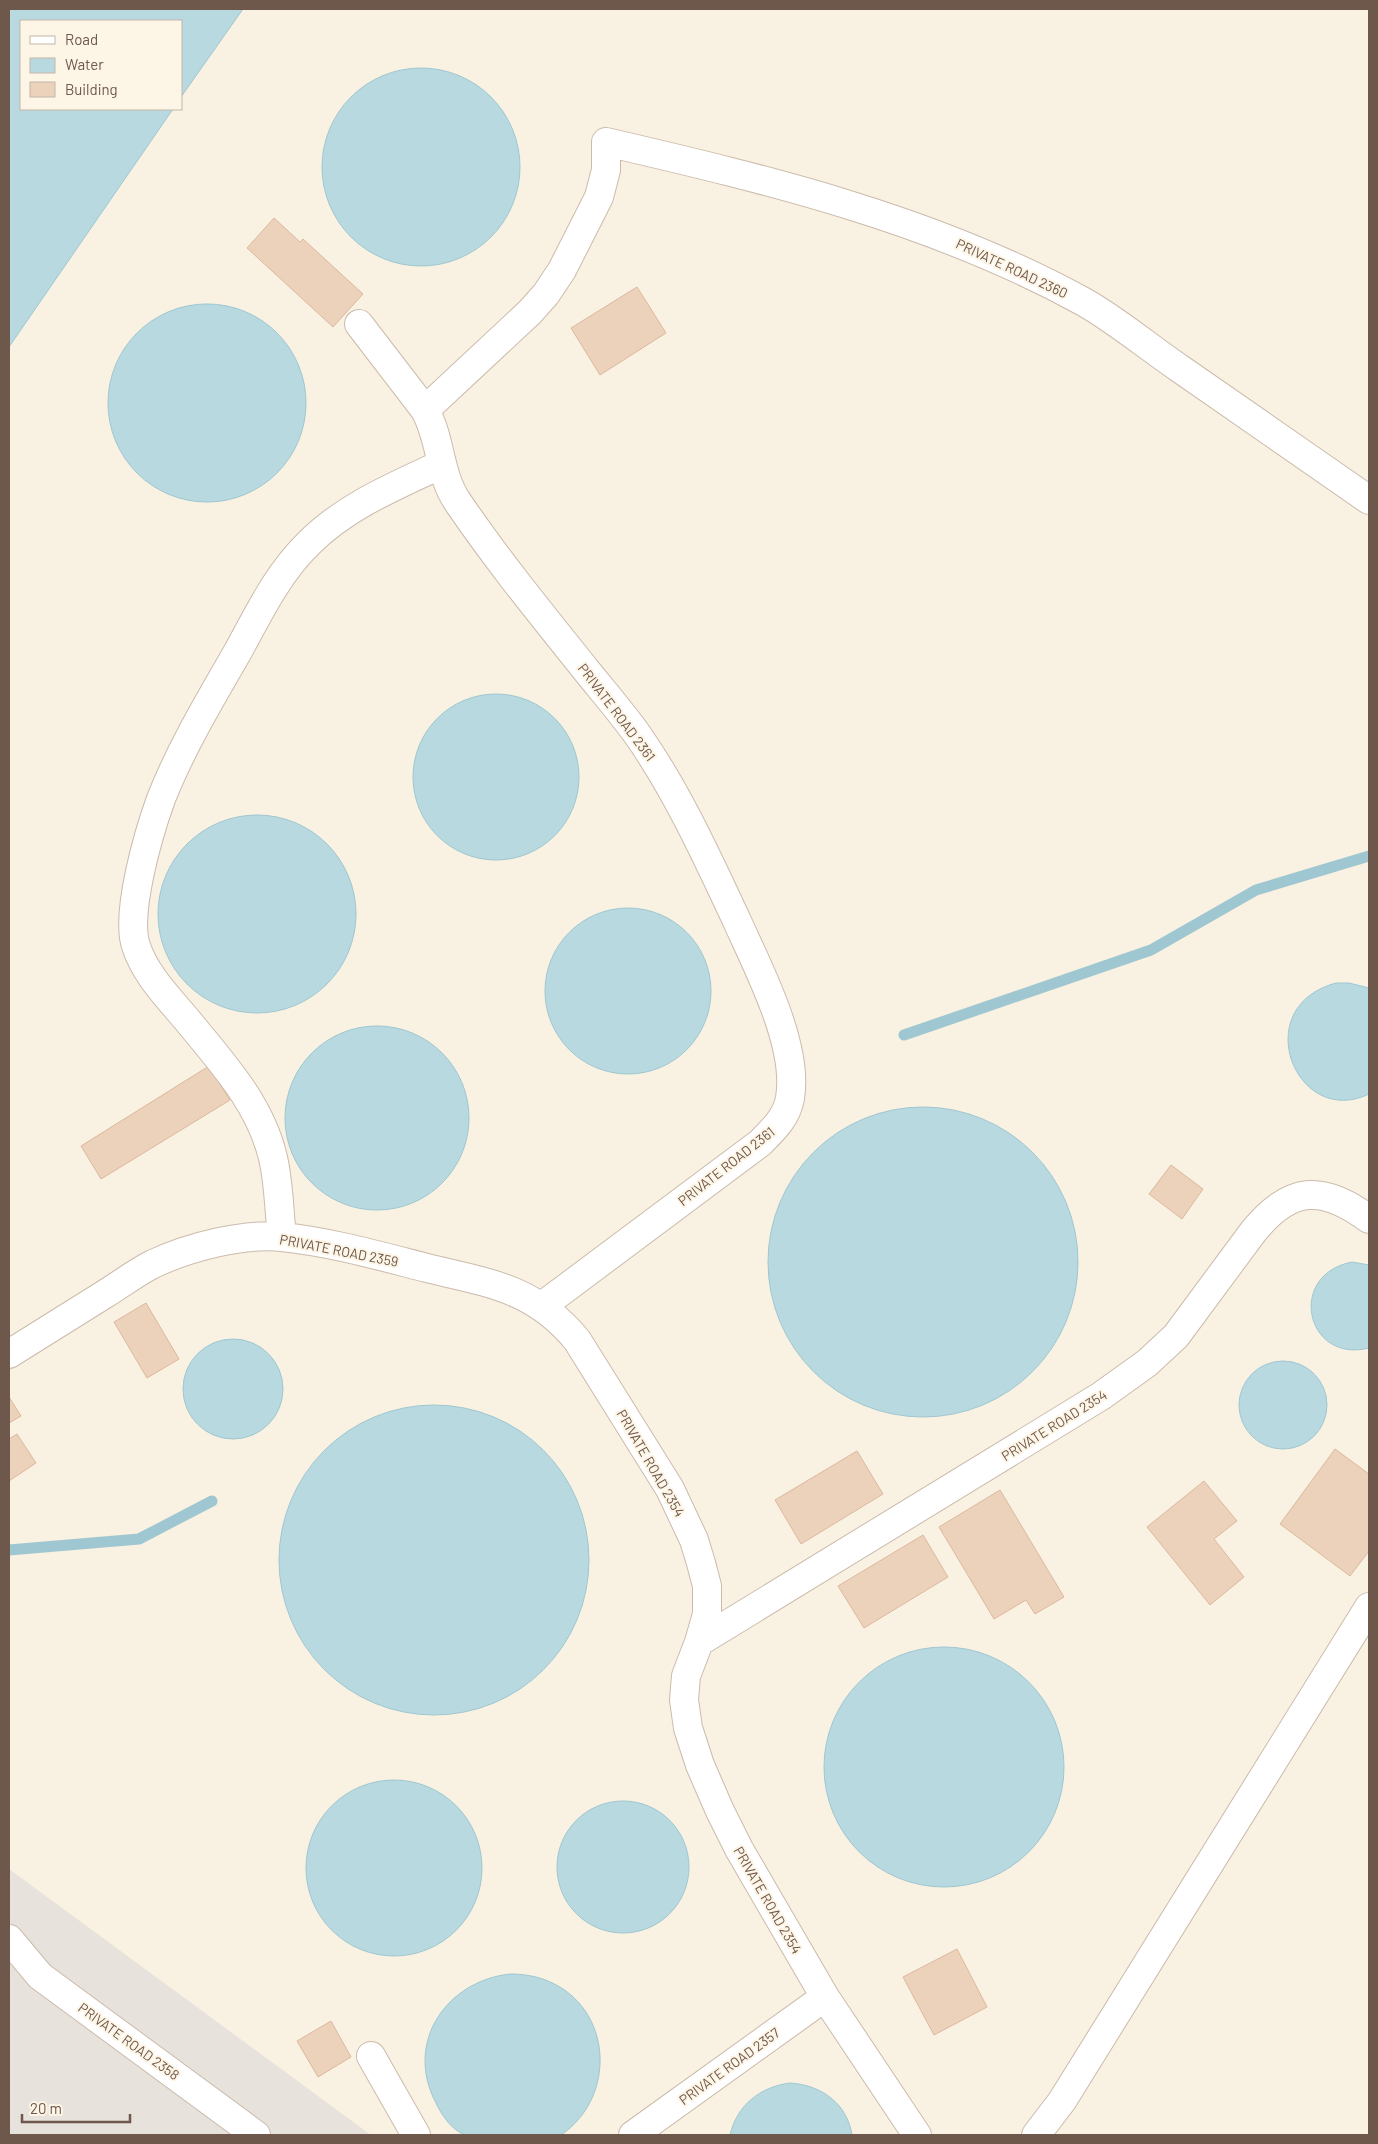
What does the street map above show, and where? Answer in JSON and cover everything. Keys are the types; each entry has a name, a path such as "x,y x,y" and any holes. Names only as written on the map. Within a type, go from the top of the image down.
{"lane":[{"name":"PRIVATE ROAD 2360","path":"425,410 530,312 562,270 599,196 606,170 606,142 706,165 834,199 920,228 1009,264 1086,303 1369,500"},
{"name":"PRIVATE ROAD 2361","path":"359,324 425,410 436,436 450,488 457,501 537,609 636,733 671,789 713,869 768,990 777,1013 790,1065 791,1086 786,1111 780,1123 760,1143 542,1306"},
{"path":"282,1237 272,1154 255,1113 232,1075 157,982 144,963 134,933 135,897 154,822 171,777 219,685 271,591 283,574 309,542 352,508 442,464"},
{"name":"PRIVATE ROAD 2354","path":"699,1642 1126,1379 1176,1336 1253,1232 1266,1216 1279,1206 1294,1197 1319,1195 1345,1203 1369,1219"},
{"name":"PRIVATE ROAD 2359","path":"9,1354 153,1264 190,1250 221,1242 254,1238 282,1237 349,1249 508,1288 542,1306"},
{"name":"PRIVATE ROAD 2354","path":"542,1306 564,1325 576,1340 670,1489 694,1540 706,1586 707,1614 683,1687 686,1720 700,1765 738,1849 825,1997 917,2135"},
{"path":"1036,2135 1062,2101 1369,1607"},
{"name":"PRIVATE ROAD 2358","path":"9,1939 40,1976 256,2135"},
{"name":"PRIVATE ROAD 2357","path":"633,2135 825,1997"},
{"path":"371,2056 416,2135"}],"shaded area":[{"path":"9,1869 371,2135 9,2135"}],"water":[{"path":"9,9 243,9 182,96 182,20 20,20 20,110 172,110 9,347"},
{"path":"411,68 431,68 459,75 484,90 498,104 513,129 520,157 520,177 513,205 498,230 484,244 459,259 450,262 431,266 411,266 383,259 358,244 344,230 329,205 326,196 322,177 322,157 329,129 344,104 358,90 383,75 392,72"},
{"path":"197,304 217,304 245,311 270,326 284,340 299,365 306,393 306,413 299,441 284,466 270,480 245,495 236,498 217,502 197,502 169,495 144,480 130,466 115,441 112,432 108,413 108,393 115,365 130,340 144,326 169,311 178,308"},
{"path":"504,694 528,700 555,718 573,745 579,777 573,809 555,836 542,846 520,857 488,860 464,854 443,841 432,830 416,801 413,769 419,745 432,724 443,713 472,697"},
{"path":"257,815 286,819 304,827 327,844 344,867 352,885 356,914 352,943 344,961 327,984 304,1001 286,1009 257,1013 228,1009 210,1001 187,984 170,961 162,943 158,914 162,885 170,867 187,844 210,827 228,819"},
{"path":"620,908 636,908 660,914 687,932 705,959 711,991 705,1023 687,1050 660,1068 636,1074 620,1074 596,1068 575,1055 564,1044 551,1023 545,999 545,983 551,959 564,938 575,927 596,914"},
{"path":"1336,983 1349,983 1369,988 1369,1094 1343,1100 1321,1095 1303,1081 1292,1061 1288,1038 1293,1015 1309,996"},
{"path":"377,1026 395,1028 412,1033 442,1053 462,1083 467,1100 469,1118 467,1136 462,1153 442,1183 412,1203 395,1208 377,1210 359,1208 342,1203 312,1183 292,1153 287,1136 285,1118 287,1100 292,1083 312,1053 342,1033 359,1028"},
{"path":"923,1107 968,1113 996,1125 1033,1152 1060,1189 1072,1217 1078,1262 1072,1307 1060,1335 1033,1372 996,1399 968,1411 923,1417 878,1411 850,1399 813,1372 786,1335 774,1307 768,1262 774,1217 786,1189 813,1152 850,1125 878,1113"},
{"path":"1352,1262 1369,1265 1369,1348 1347,1349 1330,1343 1319,1331 1312,1316 1312,1299 1318,1283 1331,1270"},
{"path":"233,1339 252,1343 268,1354 279,1370 283,1389 279,1408 268,1424 252,1435 233,1439 214,1435 198,1424 187,1408 183,1389 187,1370 198,1354 214,1343"},
{"path":"1283,1361 1300,1365 1314,1374 1323,1388 1327,1405 1323,1422 1314,1436 1300,1445 1283,1449 1266,1445 1252,1436 1243,1422 1239,1405 1243,1388 1252,1374 1266,1365"},
{"path":"434,1405 479,1411 507,1423 544,1450 571,1487 583,1515 589,1560 583,1605 571,1633 544,1670 507,1697 479,1709 434,1715 389,1709 361,1697 324,1670 297,1633 285,1605 279,1560 285,1515 297,1487 324,1450 361,1423 389,1411"},
{"path":"932,1647 956,1647 979,1652 1001,1661 1029,1682 1044,1700 1055,1721 1062,1744 1064,1767 1062,1790 1055,1813 1044,1834 1029,1852 1001,1873 979,1882 956,1887 932,1887 909,1882 887,1873 868,1860 851,1843 838,1824 829,1802 824,1779 824,1755 829,1732 838,1710 851,1691 868,1674 887,1661 909,1652"},
{"path":"385,1780 403,1780 435,1790 450,1800 462,1812 472,1827 478,1842 482,1868 478,1894 472,1909 462,1924 450,1936 435,1946 420,1952 403,1956 385,1956 353,1946 338,1936 326,1924 316,1909 310,1894 306,1877 306,1859 316,1827 326,1812 338,1800 353,1790 368,1784"},
{"path":"623,1801 636,1802 648,1806 670,1820 684,1842 688,1854 688,1880 684,1892 670,1914 648,1928 636,1932 623,1933 610,1932 598,1928 576,1914 562,1892 558,1880 557,1867 558,1854 562,1842 576,1820 598,1806 610,1802"},
{"path":"510,1974 543,1979 570,1994 585,2011 595,2032 600,2054 599,2077 592,2099 579,2119 561,2135 494,2137 463,2134 454,2129 444,2116 436,2103 427,2081 425,2059 428,2038 437,2019 450,2002 467,1989 487,1979"},
{"path":"790,2083 812,2087 831,2098 845,2114 852,2135 730,2135 738,2115 751,2099 769,2089"}],"building":[{"path":"274,218 300,242 303,239 363,294 333,327 247,248"},
{"path":"637,287 666,333 600,375 571,328"},
{"path":"209,1066 230,1100 101,1179 81,1146"},
{"path":"1171,1165 1203,1189 1182,1219 1149,1194"},
{"path":"146,1303 179,1359 147,1378 114,1322"},
{"path":"9,1397 21,1416 9,1423"},
{"path":"17,1434 36,1463 9,1481 9,1439"},
{"path":"1335,1449 1369,1474 1369,1551 1350,1576 1280,1524"},
{"path":"857,1451 883,1494 801,1544 775,1500"},
{"path":"1204,1481 1237,1521 1214,1539 1244,1577 1210,1605 1147,1527"},
{"path":"1000,1490 1064,1597 1035,1614 1026,1600 994,1619 939,1527"},
{"path":"923,1535 948,1577 864,1628 838,1586"},
{"path":"957,1949 987,2007 934,2035 903,1977"},
{"path":"331,2021 351,2057 318,2077 297,2041"}],"waterway":[{"path":"904,1035 1151,950 1256,890 1369,856"},
{"path":"9,1550 139,1539 212,1501"}]}
